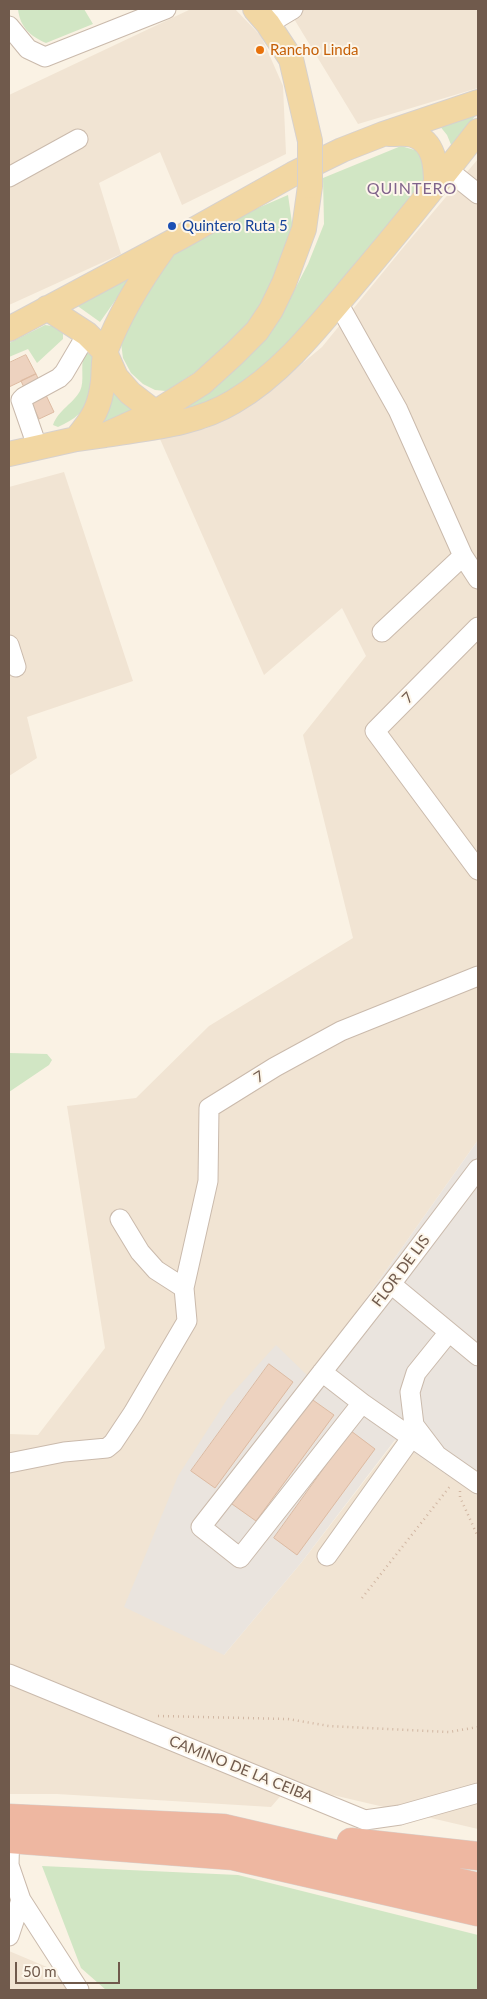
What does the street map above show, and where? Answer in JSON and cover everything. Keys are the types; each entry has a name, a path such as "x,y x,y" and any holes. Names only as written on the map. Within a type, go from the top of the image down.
{"highway":[{"path":"9,1828 223,1828 478,1856"},
{"path":"9,1828 233,1856 478,1912"},
{"path":"223,1828 478,1887"}],"main road":[{"path":"163,419 257,331 271,310 284,283 304,229 310,186 310,141 291,58 262,16"},
{"path":"9,329 293,174 342,150 478,102"},
{"path":"9,454 76,439 105,435 163,419 212,412 232,402 270,375 308,338 478,132"},
{"path":"383,134 413,135 427,144 435,160 437,184"},
{"path":"76,439 94,417 102,390 105,352 117,323 140,281 167,244"},
{"path":"48,308 87,334 105,352 116,377 130,393 163,419"}],"street":[{"path":"9,26 28,49 45,57 164,9"},
{"path":"262,16 293,9"},
{"path":"9,177 78,139"},
{"path":"437,184 478,194"},
{"path":"338,303 398,410 463,556 478,579"},
{"path":"38,449 21,400 59,378 64,373 87,334"},
{"path":"382,632 463,556"},
{"name":"7","path":"478,628 375,731 478,870"},
{"path":"9,645 16,667"},
{"name":"7","path":"184,1288 208,1181 209,1108 275,1067 341,1031 478,976"},
{"name":"FLOR DE LIS","path":"362,1403 240,1558 201,1527 477,1172"},
{"path":"9,1463 64,1452 107,1448 113,1443 133,1413 188,1321 184,1288 156,1270 140,1252 120,1219"},
{"path":"391,1284 478,1356"},
{"path":"436,1454 414,1425 410,1392 416,1374 449,1332"},
{"path":"322,1372 362,1403 478,1484"},
{"path":"327,1556 412,1437"},
{"name":"CAMINO DE LA CEIBA","path":"9,1674 365,1820 400,1815 478,1793"},
{"path":"361,1844 400,1815"},
{"path":"9,1828 9,1865 21,1900 79,1990"},
{"path":"9,1936 21,1900"}],"path":[{"path":"461,1472 460,1497 478,1537"},
{"path":"362,1598 461,1472"},
{"path":"150,1716 288,1719 329,1726 450,1732 478,1727"}],"shaded area":[{"path":"191,9 235,9 261,36 283,86 286,154 182,205 160,152 99,183 121,254 9,305 9,95"},
{"path":"288,9 478,9 478,88 358,124"},
{"path":"478,159 478,1140 310,1378 224,1655 301,1563 396,1440 478,1496 478,1829 290,1785 271,1807 57,1794 9,1794 9,1434 38,1435 105,1348 67,1106 136,1098 209,1026 353,938 303,735 366,656 342,608 264,675 160,439 207,428 257,401 322,347"},
{"path":"64,472 133,681 27,717 37,758 9,776 9,487"},
{"path":"478,1140 478,1496 395,1440 301,1563 224,1655 124,1607 178,1476 228,1398 276,1345 310,1378"},
{"path":"9,1951 80,1981 89,1990 9,1990"}],"green space":[{"path":"18,9 84,9 93,24 46,43 27,30 21,21"},
{"path":"475,116 452,147 447,135 439,125"},
{"path":"401,146 418,151 426,163 424,181 330,297 275,360 242,385 186,414 171,410 253,350 284,310 308,264 324,224 323,178"},
{"path":"288,195 293,230 272,290 247,326 210,363 166,391 155,390 143,384 131,373 123,358 121,343 134,314 166,261 181,246"},
{"path":"136,271 100,322 72,302"},
{"path":"45,325 58,327 63,332 63,339 37,363 28,349 9,357 9,343"},
{"path":"88,353 92,356 93,368 89,399 85,407 70,421 58,427 53,425 59,415 80,391 83,359 84,355"},
{"path":"115,388 134,411 104,422"},
{"path":"9,1053 47,1054 52,1060 49,1065 9,1092"},
{"path":"42,1866 238,1875 478,1935 478,1990 106,1990 81,1968"}],"building":[{"path":"26,355 36,374 9,387 9,363"},
{"path":"36,374 54,412 39,419 21,381"},
{"path":"269,1364 293,1382 215,1488 191,1471"},
{"path":"310,1398 334,1415 256,1521 232,1504"},
{"path":"351,1431 375,1449 297,1555 274,1538"}],"place":[{"name":"Rancho Linda","path":"260,50"},
{"name":"Quintero Ruta 5","path":"172,226"}],"district":[{"name":"QUINTERO","path":"412,189"}]}
